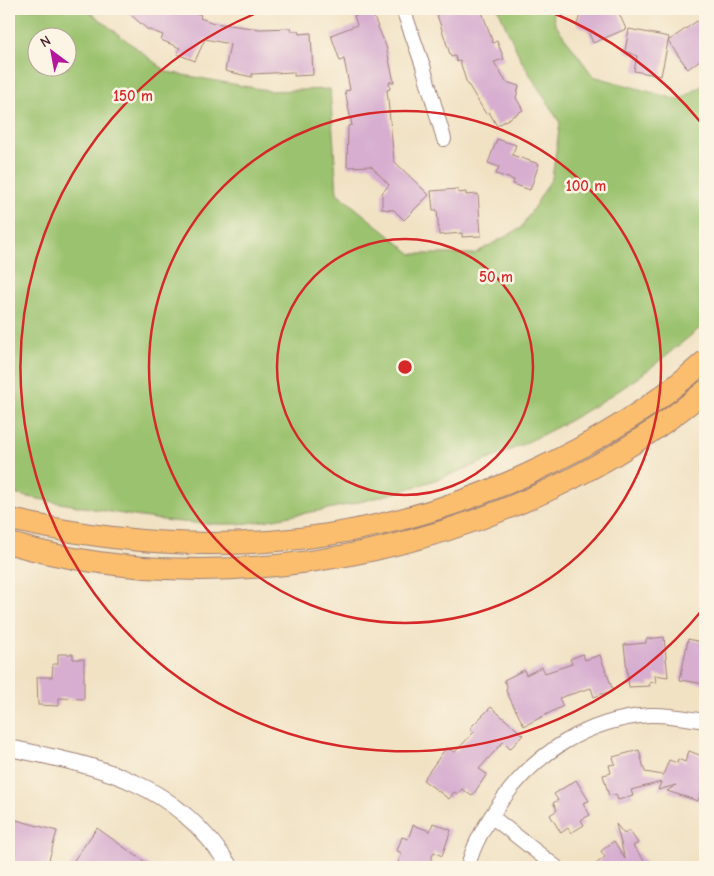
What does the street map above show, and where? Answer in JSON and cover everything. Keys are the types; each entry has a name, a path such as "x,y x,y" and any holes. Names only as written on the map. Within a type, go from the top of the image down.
{"main road":[{"path":"9,519 63,532 134,542 202,545 257,544 376,527 461,503 558,460 641,411 705,361"},
{"path":"9,543 62,555 118,564 170,568 269,566 355,554 419,539 532,499 586,472 637,441 705,391"}],"street":[{"path":"403,9 423,66 444,139"},
{"path":"468,867 476,843 491,816 524,774 546,753 570,738 593,727 621,719 650,715 705,722"},
{"path":"9,748 91,766 138,783 179,809 200,829 230,867"},
{"path":"491,816 556,867"}],"green space":[{"path":"9,9 86,9 167,72 271,91 330,89 337,193 412,254 474,254 521,228 552,178 560,123 521,60 498,9 552,9 555,24 593,76 679,100 705,84 705,324 640,376 602,401 520,445 478,464 434,480 344,505 260,521 236,524 203,524 170,521 9,493"}],"building":[{"path":"124,9 195,9 194,12 201,15 200,18 214,23 260,29 291,28 291,31 298,31 299,34 311,33 313,75 294,76 294,72 252,74 252,77 225,71 230,44 205,39 195,61 177,54 180,48 161,40 163,35 147,29"},
{"path":"435,9 481,9 493,43 497,41 504,59 494,62 506,82 519,86 516,98 523,110 497,126 489,112 486,114 466,81 460,61 457,62 455,56 451,57"},
{"path":"582,9 617,9 626,29 593,43 588,31 577,24"},
{"path":"371,10 386,46 394,82 389,82 390,89 387,90 394,161 429,195 404,220 394,210 382,209 382,193 389,185 371,166 347,167 348,126 352,125 345,91 350,90 344,59 340,61 331,35 357,25 354,16"},
{"path":"697,21 705,33 705,56 688,69 668,41"},
{"path":"629,29 669,37 661,76 634,71 637,56 625,51"},
{"path":"497,139 516,145 512,155 539,164 530,190 513,184 514,180 496,174 499,167 488,163"},
{"path":"458,189 458,193 466,192 466,195 478,194 481,236 462,237 462,233 439,235 437,210 433,210 431,191"},
{"path":"664,637 668,677 655,675 656,682 649,683 650,686 629,687 624,645 646,643 646,639"},
{"path":"688,639 705,643 705,684 680,680"},
{"path":"58,654 73,654 73,659 84,659 84,699 59,698 59,706 38,705 37,677 52,677 53,664 58,664"},
{"path":"583,654 585,660 600,655 613,690 594,697 591,688 559,698 563,706 524,726 506,691 507,686 504,680 524,670 526,675 542,667 545,673 572,664 570,659"},
{"path":"491,707 523,735 510,749 503,742 479,769 487,774 472,796 462,789 458,794 454,792 449,799 423,780 446,748 455,752 474,732 470,728"},
{"path":"639,750 645,772 663,775 669,760 677,763 678,759 685,762 689,751 705,757 705,781 698,801 667,791 676,785 658,790 661,782 631,790 633,796 618,800 616,794 609,796 603,775 611,773 609,765 615,764 613,757"},
{"path":"576,780 589,801 583,803 590,815 581,820 584,825 571,833 568,828 561,833 550,815 557,810 553,803 558,800 554,794"},
{"path":"9,818 57,831 47,867 9,867"},
{"path":"433,823 451,830 442,856 434,852 428,867 409,867 398,863 402,853 397,851 402,837 408,839 413,825 430,831"},
{"path":"616,824 624,834 629,830 638,843 633,846 649,867 592,867 605,857 601,851 614,841 625,859"},
{"path":"97,828 152,867 69,867"}]}
